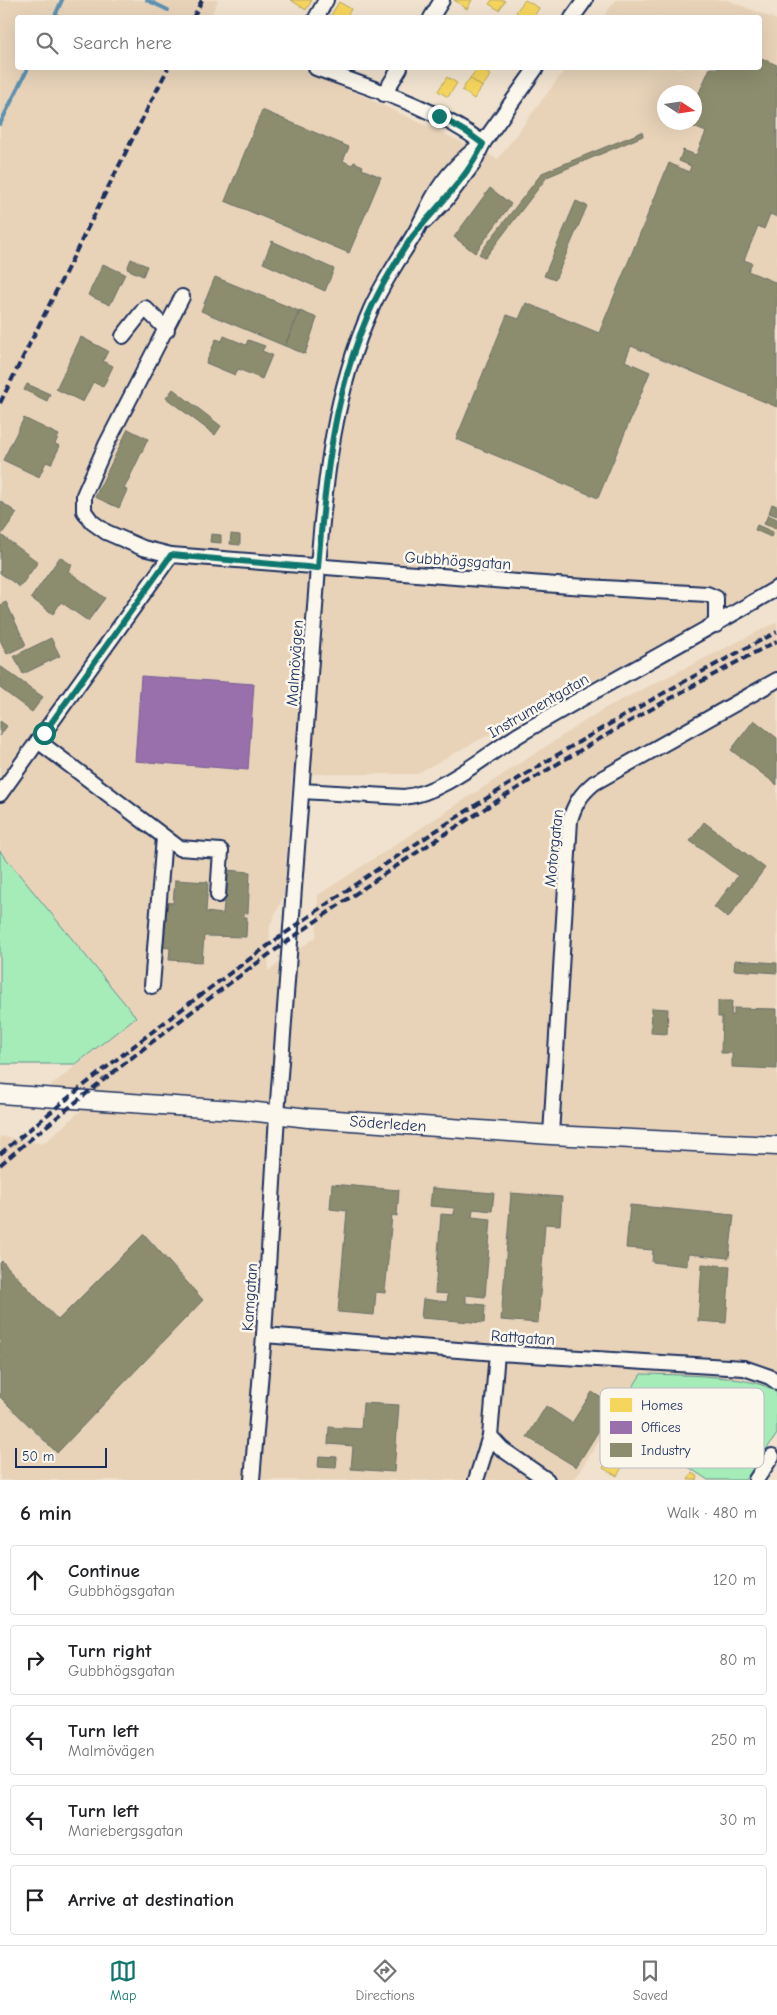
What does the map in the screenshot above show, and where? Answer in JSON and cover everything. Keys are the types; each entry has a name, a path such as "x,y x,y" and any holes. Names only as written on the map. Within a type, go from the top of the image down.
{"street":[{"path":"318,15 326,0"},
{"path":"433,15 442,0"},
{"path":"574,15 585,0"},
{"path":"321,70 439,116 483,144"},
{"path":"384,94 399,70"},
{"name":"Malmövägen","path":"278,1116 325,485 332,442 351,360 371,309 390,271 416,232 444,201 473,164 483,144 535,70"},
{"name":"Gubbhögsgatan","path":"182,297 180,314 166,330 90,478 84,495 84,511 92,522 119,539 143,548 171,555 318,568 707,594 716,598 716,624"},
{"path":"123,336 145,308 166,330"},
{"path":"0,794 171,555"},
{"name":"Instrumentgatan","path":"302,791 404,797 418,796 436,788 520,734 777,588"},
{"name":"Motorgatan","path":"551,1134 570,820 575,803 582,793 594,783 777,680"},
{"path":"38,741 179,848 221,851 218,895"},
{"path":"152,986 164,837"},
{"name":"Söderleden","path":"0,1094 248,1111 278,1116 551,1134 777,1146"},
{"name":"Kamgatan","path":"252,1480 264,1335 278,1116"},
{"name":"Rattgatan","path":"264,1335 497,1353 744,1368 770,1377 777,1382"},
{"path":"476,1480 490,1436 497,1353"},
{"path":"490,1436 502,1449 547,1480"},
{"path":"756,1480 772,1456"}],"shaded area":[{"path":"0,0 218,0 211,15 15,15 15,70 307,70 498,159 565,70 762,70 762,15 605,15 616,0 727,0 777,20 777,585 416,774 292,774 284,896 270,925 268,971 316,937 318,895 605,708 777,622 777,1390 748,1379 641,1374 632,1388 600,1388 600,1439 574,1480 0,1480 0,1136 43,1144 103,1091 47,1089 136,1017 0,851"}],"green space":[{"path":"0,851 136,1017 76,1064 0,1064"},
{"path":"641,1374 692,1375 732,1379 765,1386 777,1392 777,1434 764,1453 764,1388 632,1388"},
{"path":"690,1468 753,1468 745,1480 708,1480"}],"building: Homes":[{"path":"291,0 312,0 306,10"},
{"path":"454,0 472,0 467,9"},
{"path":"492,0 505,1 499,10 489,4"},
{"path":"525,0 539,8 535,15 520,15 516,12"},
{"path":"339,2 351,9 348,15 331,15"},
{"path":"476,70 482,70 491,75 482,87 470,78"},
{"path":"447,77 457,83 448,97 438,91"},
{"path":"470,78 482,87 474,99 462,90"},
{"path":"603,1468 622,1468 617,1476"},
{"path":"692,1473 698,1477 697,1480 688,1480"}],"building: Offices":[{"path":"141,676 254,684 248,770 135,761"}],"building: Industry":[{"path":"762,59 777,65 777,217 770,214 764,229 758,226 744,260 752,263 748,271 777,283 777,407 631,346 625,361 650,372 598,498 456,439 507,315 519,319 526,303 599,333 669,163 689,172 691,166 679,161 683,150 696,155 706,132 701,130 702,86 709,70 762,70"},
{"path":"262,110 349,147 343,161 352,165 354,162 363,166 362,169 381,177 349,253 225,201"},
{"path":"642,132 643,136 547,177 485,258 479,254 542,173"},
{"path":"490,188 511,204 475,253 454,237"},
{"path":"576,201 587,206 555,280 544,276"},
{"path":"272,241 334,269 325,291 263,263"},
{"path":"131,259 147,266 143,276 127,269"},
{"path":"103,264 125,274 110,305 88,295"},
{"path":"215,277 299,311 285,346 201,311"},
{"path":"300,311 317,318 305,354 285,346"},
{"path":"224,336 246,345 248,340 265,346 262,351 272,355 262,379 238,369 235,375 206,363 216,339 222,341"},
{"path":"81,337 108,351 103,361 113,366 103,387 93,382 83,402 56,389"},
{"path":"27,384 50,394 47,401 24,390"},
{"path":"173,389 221,426 215,435 166,398"},
{"path":"24,418 59,435 55,444 60,446 51,464 46,462 39,477 3,460"},
{"path":"128,429 148,439 124,489 127,490 119,508 95,497"},
{"path":"0,501 17,513 1,535 38,562 20,587 0,573"},
{"path":"772,504 777,506 777,516 769,513"},
{"path":"768,515 777,519 777,529 764,524"},
{"path":"757,525 773,532 771,537 755,530"},
{"path":"211,534 221,535 221,543 210,542"},
{"path":"231,534 240,535 240,545 230,544"},
{"path":"60,557 72,565 68,571 105,598 88,621 61,602 53,614 31,598"},
{"path":"6,602 26,645 7,654 0,640 0,605"},
{"path":"51,638 60,656 23,674 14,656"},
{"path":"0,666 43,697 32,712 0,688"},
{"path":"754,720 777,738 777,785 731,750"},
{"path":"0,721 7,726 0,736"},
{"path":"704,822 765,868 728,918 714,907 738,876 690,841"},
{"path":"227,870 250,872 248,913 244,913 244,917 247,917 246,937 204,936 202,962 169,960 170,948 159,947 162,902 173,903 175,880 208,882 206,912 223,914"},
{"path":"735,960 777,963 777,973 734,970"},
{"path":"718,1001 732,1001 731,1015 734,1015 734,1008 777,1009 777,1069 732,1067 732,1053 721,1053 722,1017 718,1017"},
{"path":"652,1008 668,1009 667,1034 651,1033"},
{"path":"332,1184 399,1190 397,1216 392,1215 385,1293 376,1292 374,1315 338,1312 347,1211 330,1209"},
{"path":"432,1188 494,1193 492,1211 473,1209 472,1217 491,1219 485,1297 466,1295 466,1303 485,1305 484,1323 421,1318 423,1299 447,1302 448,1294 435,1293 441,1214 454,1215 454,1208 430,1206"},
{"path":"511,1193 562,1197 560,1225 545,1224 538,1323 501,1320"},
{"path":"630,1205 734,1215 729,1258 688,1254 687,1266 652,1262 653,1250 626,1248"},
{"path":"144,1234 203,1300 57,1453 0,1397 0,1263 2,1261 58,1320"},
{"path":"702,1264 730,1266 726,1323 698,1321"},
{"path":"592,1392 600,1397 600,1428 576,1467 527,1437 546,1406 572,1423"},
{"path":"363,1403 399,1405 394,1472 351,1469 353,1446 328,1444 329,1427 361,1429"},
{"path":"319,1456 337,1457 336,1468 318,1467"}],"waterway":[{"path":"55,15 62,0"},
{"path":"147,0 168,10"},
{"path":"0,124 27,70"}],"railway":[{"path":"194,15 202,0"},
{"path":"0,403 167,70"},
{"path":"0,1154 184,1008 278,938 374,872 472,807 572,746 777,632"},
{"path":"0,1165 85,1094 173,1026 317,920 391,869 466,820 620,727 777,641"}],"route":[{"path":"44,733 171,555 318,568 325,485 334,424 351,360 371,309 390,271 416,232 444,201 473,164 483,144 439,116"}]}
